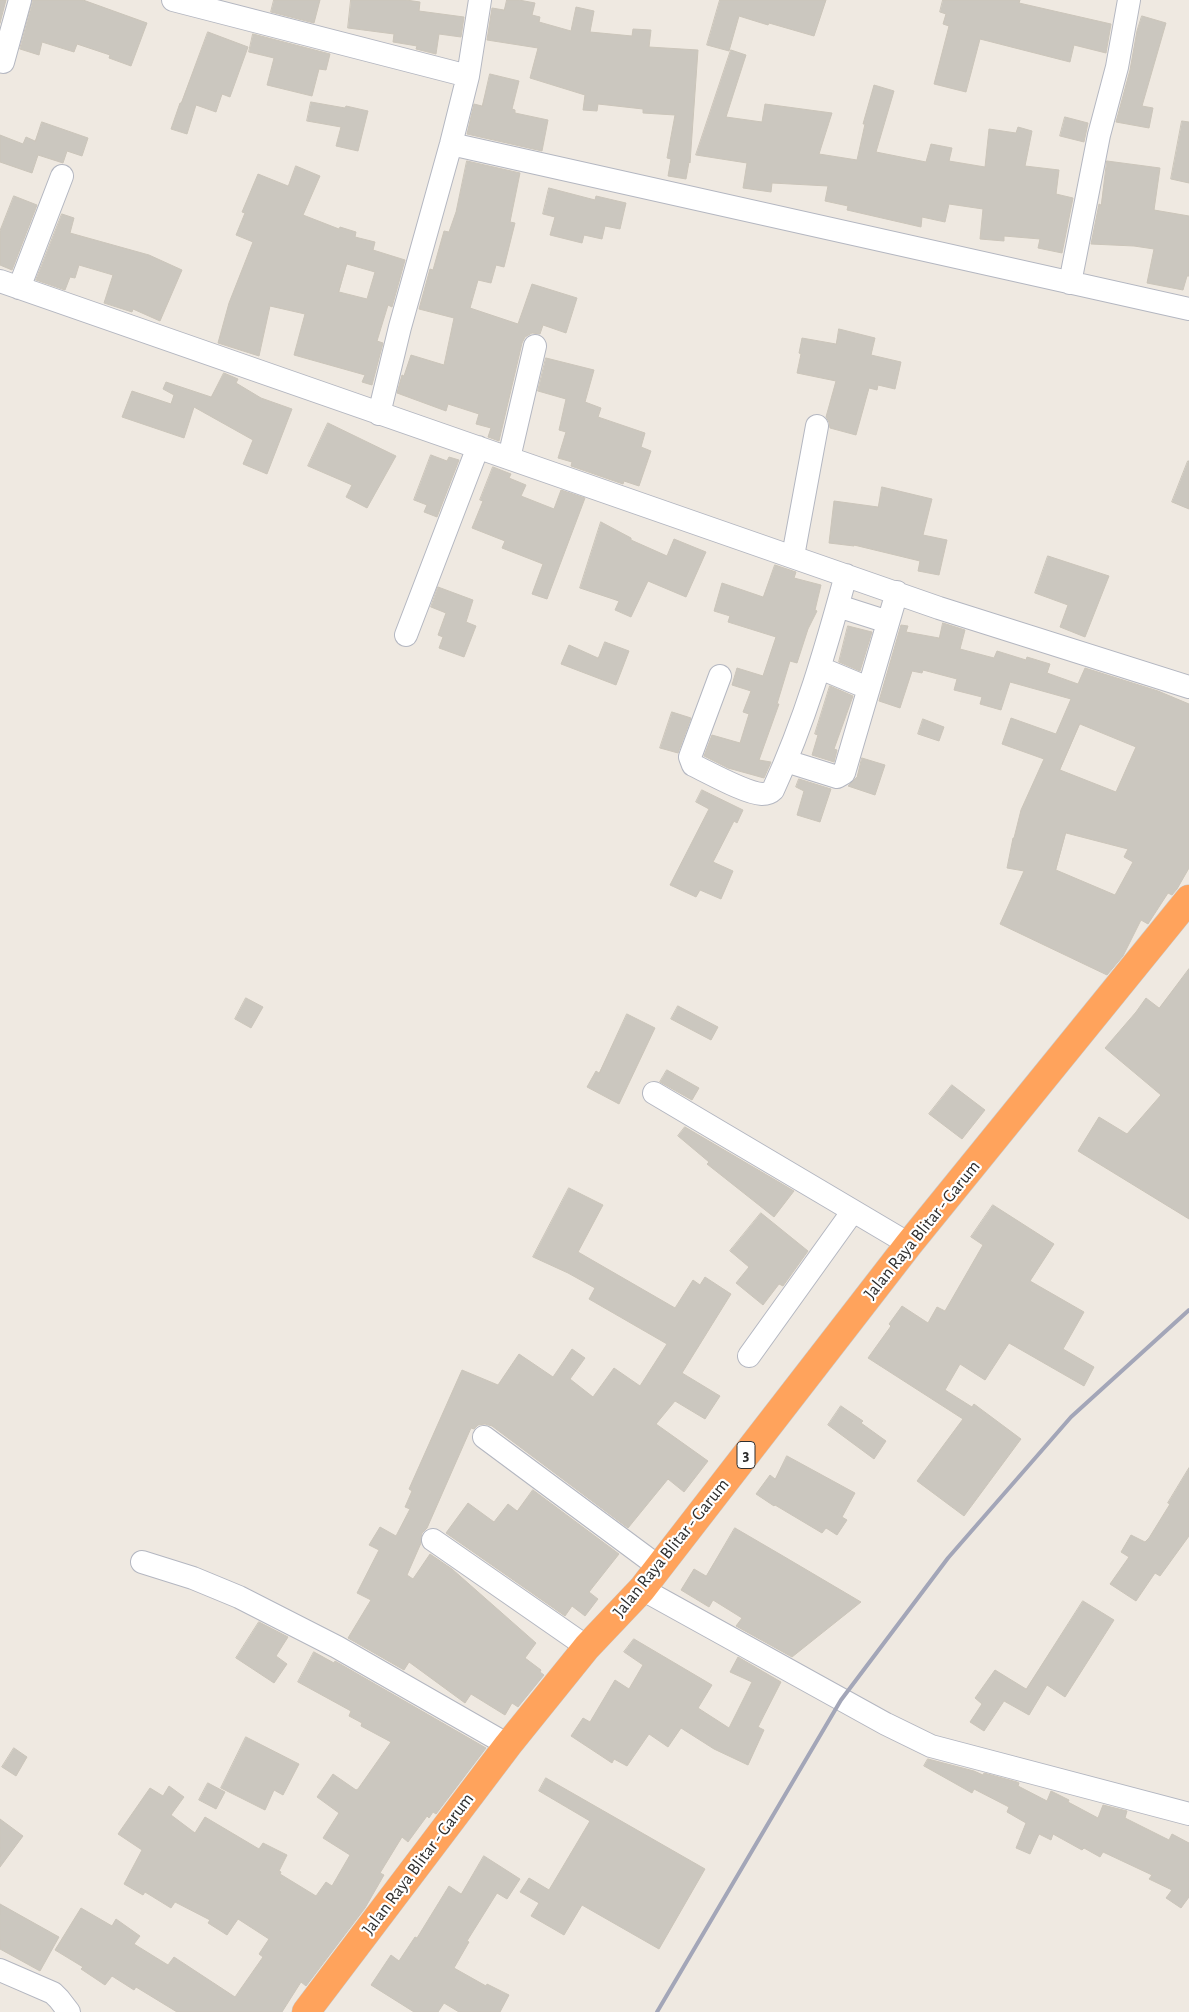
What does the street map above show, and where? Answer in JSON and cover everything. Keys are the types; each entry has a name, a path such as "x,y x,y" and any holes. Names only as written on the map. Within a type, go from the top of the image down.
{"highway":[{"name":"Jalan Raya Blitar - Garum","path":"306,2012 508,1745 587,1647 642,1589 660,1567 910,1244 1189,899"}],"street":[{"path":"3,62 20,0"},
{"path":"173,0 468,76"},
{"path":"379,414 400,327 468,76 480,0"},
{"path":"1070,283 1099,135 1116,67 1129,0"},
{"path":"451,144 1189,309"},
{"path":"62,176 9,285 948,611 1189,687"},
{"path":"509,458 535,346"},
{"path":"793,556 818,426"},
{"path":"406,635 478,447"},
{"path":"720,676 690,756 693,765 752,792 769,793 773,790 786,761 820,668 846,575"},
{"path":"786,761 837,778 846,771 868,688 897,592"},
{"path":"838,606 888,622"},
{"path":"820,668 868,688"},
{"path":"654,1093 910,1244"},
{"path":"749,1356 853,1211"},
{"path":"484,1437 660,1567"},
{"path":"433,1540 587,1647"},
{"path":"142,1562 192,1578 239,1597 337,1647 508,1745"},
{"path":"642,1589 878,1720 931,1746 1189,1814"},
{"path":"0,1970 53,1993 69,2012"}],"building":[{"path":"0,0 6,0 0,23"},
{"path":"33,0 83,0 147,23 131,66 109,58 110,55 77,44 74,52 42,42 39,55 20,49"},
{"path":"274,0 320,0 314,23 271,12"},
{"path":"351,0 406,0 420,2 419,11 464,17 461,37 439,34 436,54 416,49 417,46 393,42 394,34 348,28"},
{"path":"507,0 535,3 532,15 540,17 539,22 571,31 576,7 594,11 590,32 632,36 633,29 651,30 649,47 698,50 690,163 686,179 668,176 671,159 667,158 675,115 643,113 643,109 598,104 597,111 583,110 585,95 530,78 538,48 487,40 492,8 504,10"},
{"path":"720,0 826,0 814,36 739,16 729,51 707,45"},
{"path":"943,0 1020,0 1019,3 1111,24 1106,53 1074,45 1070,62 980,39 966,92 934,84 949,26 943,24 946,14 940,12"},
{"path":"1142,16 1166,23 1142,106 1153,108 1149,128 1116,122"},
{"path":"208,32 248,47 230,97 222,94 216,112 196,105 187,134 171,129"},
{"path":"253,34 330,54 326,70 319,69 312,96 267,85 274,58 249,52"},
{"path":"731,50 746,55 726,117 762,122 765,104 832,113 819,154 857,160 865,124 863,124 874,85 894,91 876,152 926,162 931,144 952,148 949,161 985,167 989,129 1016,133 1018,127 1032,131 1025,166 1059,170 1056,194 1073,198 1062,253 1038,248 1040,239 1004,236 1004,241 980,239 983,209 949,204 945,222 922,217 921,227 847,210 848,206 825,201 828,186 772,183 771,192 743,188 747,163 696,155"},
{"path":"490,74 519,81 512,109 515,110 515,113 548,120 542,151 467,134 474,104 482,106"},
{"path":"311,102 345,108 346,106 368,111 358,151 336,146 341,127 307,121"},
{"path":"1065,117 1088,123 1084,142 1060,136"},
{"path":"1182,121 1189,122 1189,183 1171,179"},
{"path":"42,122 88,138 82,156 67,151 63,163 38,155 32,173 0,162 0,135 23,144 26,137 35,141"},
{"path":"467,161 520,173 510,222 515,223 504,267 496,265 491,283 478,280 470,308 518,324 532,284 577,298 566,333 543,325 540,334 532,333 525,337 499,441 488,437 491,428 476,424 479,414 448,404 446,411 397,393 402,375 404,376 411,355 444,365 454,318 419,309 430,269 433,270 444,231 449,232 456,212"},
{"path":"1107,161 1160,168 1154,210 1189,216 1189,276 1187,276 1183,290 1147,283 1154,249 1091,244 1099,204 1101,205"},
{"path":"296,166 320,176 303,215 339,229 340,227 356,232 355,237 375,242 373,250 405,260 392,307 388,305 377,341 383,343 372,385 362,382 365,375 294,355 305,314 270,306 259,356 218,343 229,303 253,242 236,235 245,213 242,212 258,174 288,186","holes":["347,264 375,272 367,299 339,292"]},
{"path":"549,188 595,200 596,196 626,203 620,229 605,226 602,239 584,235 582,243 550,235 555,217 543,214"},
{"path":"14,196 37,205 12,270 0,265 0,231"},
{"path":"62,214 74,218 70,233 149,255 182,270 160,321 133,309 132,312 104,303 113,275 79,265 75,278 70,277 65,290 36,280"},
{"path":"839,329 875,338 871,355 901,362 895,389 878,385 877,390 869,388 856,435 830,428 826,417 836,381 797,373 802,338 836,344"},
{"path":"546,358 594,370 585,402 601,408 598,417 645,433 641,447 651,451 639,486 624,481 623,484 571,466 572,462 558,458 566,432 559,430 566,399 538,391"},
{"path":"224,373 238,379 236,383 261,398 292,409 267,474 243,464 253,440 194,407 184,438 122,417 132,391 171,404 174,395 163,389 166,382 211,397"},
{"path":"328,423 396,456 367,508 346,497 352,485 308,466"},
{"path":"431,455 447,461 449,457 459,460 437,517 424,512 427,505 414,500"},
{"path":"1189,461 1189,509 1172,502"},
{"path":"493,467 511,474 509,478 526,485 521,496 554,509 561,490 585,498 547,599 532,594 543,564 502,548 505,541 472,528 483,501 480,500"},
{"path":"882,487 932,499 923,535 947,540 939,575 918,571 920,561 854,545 829,543 834,501 878,507"},
{"path":"601,522 631,538 631,540 667,556 674,539 706,552 686,597 648,581 631,617 615,610 619,601 580,588"},
{"path":"1048,556 1109,576 1085,637 1060,627 1068,605 1035,593"},
{"path":"775,565 796,572 794,578 821,585 815,610 817,611 808,629 797,663 790,661 777,704 779,704 759,760 771,762 764,778 728,768 704,756 712,735 740,743 749,714 743,712 751,691 732,685 737,668 763,676 776,637 728,622 730,616 714,611 722,583 763,597"},
{"path":"438,587 473,600 466,622 476,626 464,657 439,648 443,637 438,635 446,613 431,607"},
{"path":"943,623 965,630 960,649 994,658 997,651 1026,660 1027,657 1050,664 1047,673 1078,684 1085,668 1158,691 1189,704 1189,868 1177,889 1172,895 1168,893 1148,924 1141,920 1123,956 1107,975 1000,924 1024,871 1007,868 1013,838 1021,810 1044,759 1002,744 1011,718 1056,734 1071,699 1010,682 1001,710 980,704 982,697 954,690 957,679 923,670 922,673 912,671 900,708 879,701 901,625 908,626 906,632 939,638","holes":["1080,724 1136,747 1116,792 1060,770","1066,833 1128,849 1124,857 1133,862 1115,895 1056,870"]},
{"path":"848,626 872,632 860,671 839,662"},
{"path":"605,642 629,651 616,685 561,664 569,645 598,658"},
{"path":"830,686 853,696 834,749 837,750 834,762 812,755 818,735 815,734"},
{"path":"672,712 691,718 678,753 660,748"},
{"path":"923,719 944,727 939,741 918,734"},
{"path":"862,758 885,765 875,795 848,786 857,777"},
{"path":"799,779 831,789 820,822 797,815 804,791 796,787"},
{"path":"702,790 743,810 737,823 734,821 713,862 733,871 721,899 700,890 696,897 670,885 709,809 696,802"},
{"path":"1189,969 1189,1219 1078,1151 1099,1117 1127,1134 1161,1095 1105,1048 1146,998 1159,1008"},
{"path":"246,998 263,1007 251,1028 235,1019"},
{"path":"678,1006 718,1027 711,1040 671,1019"},
{"path":"627,1014 655,1028 619,1104 587,1087 596,1071 599,1073"},
{"path":"667,1070 699,1088 692,1100 660,1082"},
{"path":"952,1085 985,1110 962,1139 929,1114"},
{"path":"685,1127 794,1191 774,1217 707,1164 709,1162 678,1136"},
{"path":"569,1188 603,1205 578,1252 675,1308 693,1280 700,1285 705,1277 731,1294 682,1373 720,1396 705,1419 675,1401 656,1424 708,1461 684,1492 668,1479 628,1528 492,1426 485,1424 478,1425 474,1429 471,1428 427,1528 422,1533 421,1543 407,1575 413,1579 430,1554 452,1569 536,1643 525,1658 541,1670 540,1672 544,1675 518,1707 512,1703 505,1715 471,1694 465,1703 409,1662 404,1670 348,1638 371,1600 357,1593 379,1550 369,1545 380,1527 396,1536 410,1509 405,1507 412,1491 409,1489 462,1370 498,1385 519,1354 553,1377 572,1349 585,1358 570,1379 593,1397 614,1368 640,1386 667,1344 589,1299 595,1288 533,1257"},
{"path":"993,1205 1054,1244 1030,1281 1084,1312 1063,1349 1094,1367 1084,1386 1009,1343 985,1380 960,1364 945,1390 972,1407 974,1404 1021,1439 964,1516 917,1481 963,1419 868,1358 891,1326 889,1324 902,1306 928,1323 937,1307 945,1311 983,1245 971,1237"},
{"path":"761,1213 808,1251 783,1286 779,1284 763,1305 736,1283 749,1267 730,1251"},
{"path":"841,1406 863,1421 861,1423 886,1441 874,1459 828,1425"},
{"path":"787,1456 855,1493 842,1517 847,1520 837,1535 826,1528 822,1533 756,1494 770,1475 775,1479"},
{"path":"1189,1468 1189,1536 1160,1576 1155,1573 1136,1601 1110,1584 1129,1557 1121,1552 1131,1535 1145,1542 1149,1538"},
{"path":"533,1490 619,1554 589,1592 598,1599 585,1616 572,1606 565,1616 446,1533 468,1503 494,1522 508,1504 517,1511"},
{"path":"735,1528 861,1602 792,1657 736,1626 742,1618 713,1600 709,1607 681,1590 694,1569 706,1576"},
{"path":"1083,1601 1114,1620 1065,1697 1047,1685 1029,1715 1004,1701 984,1731 970,1722 982,1704 975,1698 995,1670 1026,1689"},
{"path":"259,1622 288,1637 276,1656 287,1664 274,1683 236,1658"},
{"path":"634,1639 712,1685 698,1708 729,1728 752,1682 730,1672 738,1657 781,1682 758,1727 764,1730 748,1765 714,1749 681,1728 668,1747 649,1734 627,1766 614,1759 612,1763 571,1736 583,1718 590,1722 615,1680 629,1689 643,1665 624,1652"},
{"path":"314,1652 334,1663 335,1661 486,1748 436,1814 433,1812 429,1818 427,1816 408,1842 402,1837 380,1873 384,1875 365,1908 306,1986 301,1982 282,2012 177,2012 136,1987 134,1990 112,1976 105,1985 81,1969 83,1967 55,1950 81,1908 112,1926 116,1919 140,1936 134,1944 168,1965 174,1957 235,1997 263,1957 259,1954 269,1939 238,1919 227,1935 208,1923 210,1920 175,1902 171,1908 145,1892 143,1895 124,1884 142,1850 118,1834 150,1788 163,1796 169,1786 184,1797 171,1815 195,1833 205,1817 259,1849 263,1843 287,1855 279,1871 281,1872 280,1874 316,1896 326,1882 332,1886 350,1855 323,1838 339,1813 317,1797 333,1774 356,1790 358,1789 391,1742 361,1726 362,1723 349,1716 351,1711 298,1682"},
{"path":"246,1737 299,1764 283,1795 274,1790 265,1810 221,1788"},
{"path":"14,1748 27,1757 16,1776 2,1767"},
{"path":"928,1759 983,1775 984,1773 1017,1782 1019,1783 1018,1786 1047,1801 1051,1791 1098,1818 1103,1805 1127,1811 1125,1818 1169,1840 1172,1834 1189,1843 1189,1897 1181,1908 1166,1898 1172,1890 1149,1879 1152,1875 1103,1852 1100,1857 1084,1848 1082,1850 1053,1834 1051,1840 1039,1834 1030,1854 1016,1848 1026,1823 1007,1812 1009,1807 974,1789 972,1793 924,1766"},
{"path":"546,1778 705,1869 659,1949 582,1905 564,1935 531,1916 539,1903 520,1892 529,1878 549,1890 590,1821 539,1791"},
{"path":"208,1783 225,1792 216,1809 199,1800"},
{"path":"0,1819 23,1836 0,1867"},
{"path":"484,1856 520,1879 507,1899 497,1893 467,1941 469,1942 454,1968 486,1986 487,1984 509,1995 500,2012 459,2012 444,2003 438,2012 414,2012 371,1985 391,1955 399,1961 415,1937 417,1938 449,1886 461,1894"},
{"path":"0,1904 59,1937 40,1971 0,1949"}],"railway":[{"path":"657,2012 841,1700 948,1558 1071,1417 1189,1310"}]}
